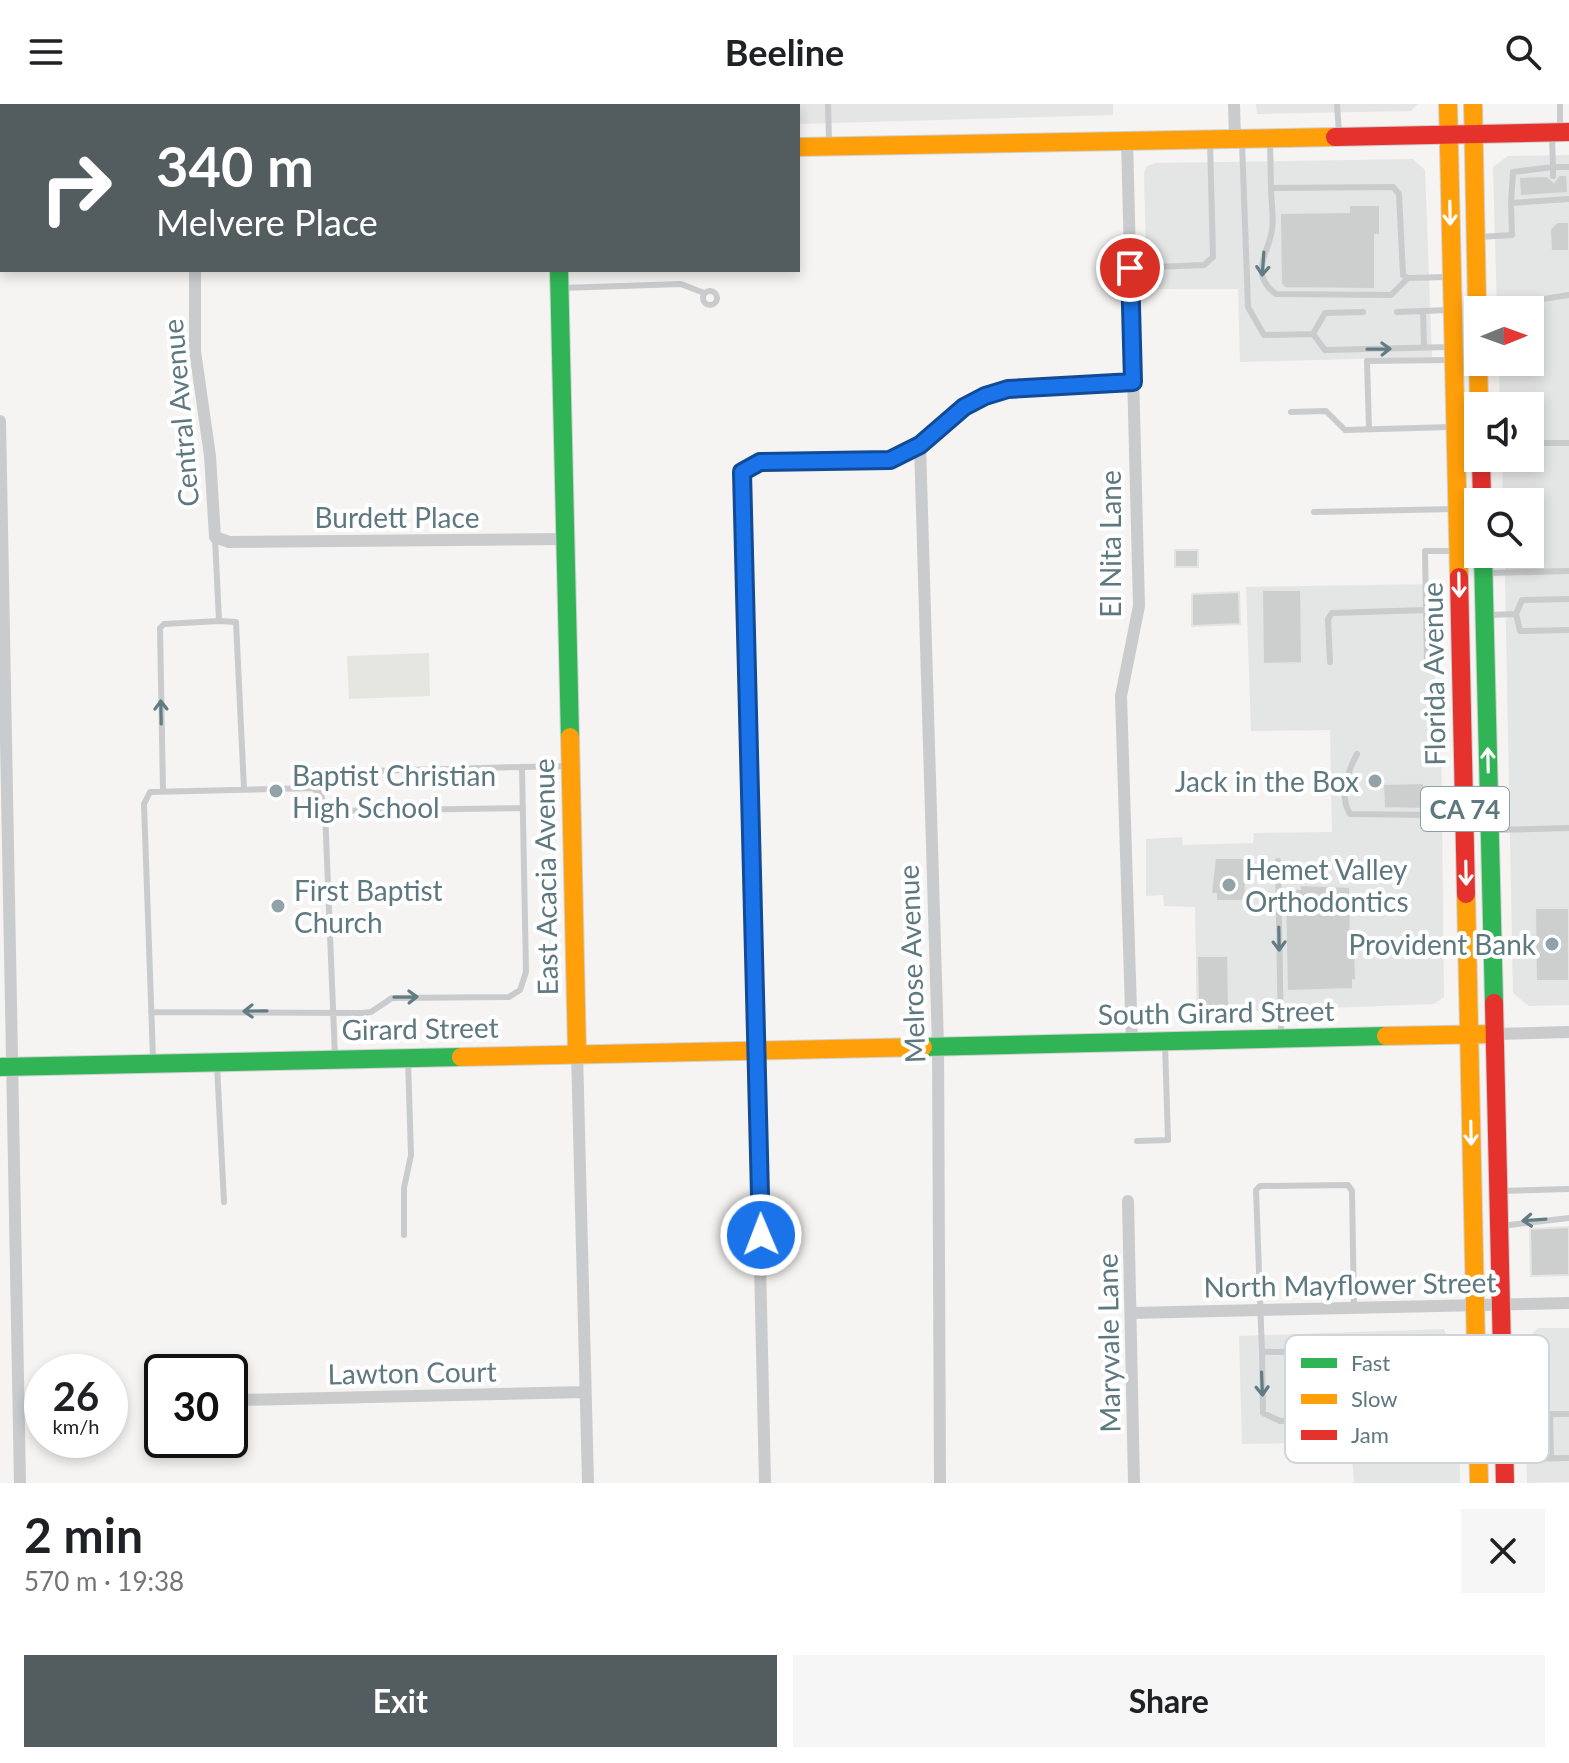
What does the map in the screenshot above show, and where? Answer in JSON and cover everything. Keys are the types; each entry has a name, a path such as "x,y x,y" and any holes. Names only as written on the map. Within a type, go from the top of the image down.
{"main road":[{"name":"Florida Avenue","path":"1448,104 1475,1335"},
{"path":"1473,104 1477,296"},
{"path":"800,147 1560,132"},
{"name":"East Acacia Avenue","path":"560,279 577,1052"},
{"name":"Florida Avenue","path":"1483,568 1501,1335"},
{"name":"South Girard Street","path":"938,1046 1495,1034"},
{"name":"Girard Street","path":"5,1066 938,1046"},
{"name":"Florida Avenue","path":"1478,1463 1479,1483"},
{"name":"Florida Avenue","path":"1504,1463 1505,1483"}],"street":[{"path":"1234,104 1238,138"},
{"name":"El Nita Lane","path":"1127,140 1139,606 1121,696 1132,1042"},
{"name":"Central Avenue","path":"195,272 195,351 210,456 215,537 229,542"},
{"path":"765,1483 742,472 760,462 890,460 920,445 964,407 997,393 1133,382"},
{"path":"0,421 5,1066 20,1483"},
{"name":"Melrose Avenue","path":"920,445 938,1046 940,1483"},
{"name":"Burdett Place","path":"229,542 566,539"},
{"path":"1495,1034 1569,1032"},
{"name":"East Acacia Avenue","path":"577,1052 588,1483"},
{"name":"Maryvale Lane","path":"1128,1201 1134,1483"},
{"name":"North Mayflower Street","path":"1132,1313 1569,1303"},
{"name":"Lawton Court","path":"248,1400 585,1392"}],"lane":[{"path":"828,104 829,146"},
{"path":"1337,104 1340,137"},
{"path":"1553,176 1560,132 1560,104"},
{"path":"1238,138 1248,307 1264,335 1313,334"},
{"path":"1270,138 1272,234 1261,257 1261,276 1276,294 1391,295 1408,278 1452,277"},
{"path":"1130,268 1204,265 1213,257 1209,139"},
{"path":"1476,237 1512,235 1513,172 1569,167"},
{"path":"1536,168 1536,177"},
{"path":"1271,188 1393,187 1399,194 1402,269 1408,278"},
{"path":"1511,203 1536,198 1569,199"},
{"path":"560,279 681,284 704,293"},
{"path":"1544,299 1569,295"},
{"path":"1397,312 1453,310"},
{"path":"1423,311 1424,348"},
{"path":"1313,334 1325,313 1363,312"},
{"path":"1313,334 1325,350 1424,348 1454,353"},
{"path":"1369,429 1367,361 1454,353"},
{"path":"1291,412 1326,411 1345,430 1455,427"},
{"path":"1544,443 1569,443"},
{"path":"1314,512 1457,509"},
{"path":"215,537 219,621"},
{"path":"1427,663 1425,551 1458,551"},
{"path":"1537,568 1569,571"},
{"path":"1569,599 1522,600 1516,614 1520,631 1569,630"},
{"path":"1330,662 1328,619 1332,613 1426,610"},
{"path":"1484,615 1516,614"},
{"path":"163,790 160,628 164,624 219,621 236,622 244,789"},
{"path":"1357,754 1349,770 1346,788 1346,808 1350,814 1433,815"},
{"path":"153,1063 144,804 150,792 313,788 334,772 571,766"},
{"path":"151,1012 371,1012 392,998 509,997 520,990 526,972 522,767"},
{"path":"313,788 321,794 325,811 335,1058"},
{"path":"325,811 523,808"},
{"path":"1490,830 1569,828"},
{"path":"1278,861 1281,1038"},
{"path":"1137,1141 1168,1140 1165,1041"},
{"path":"404,1235 404,1188 411,1155 408,1056"},
{"path":"217,1061 224,1202"},
{"path":"1285,1421 1263,1413 1256,1190 1260,1186 1348,1185 1352,1191 1354,1308"},
{"path":"1498,1191 1569,1189"},
{"path":"1499,1227 1521,1221 1569,1218"},
{"path":"1262,1352 1285,1352"},
{"path":"1569,1414 1550,1414 1551,1459 1569,1458"}],"shaded area":[{"path":"800,104 1113,104 1113,115 800,124"},
{"path":"1256,104 1418,104 1411,111 1257,114"},
{"path":"1569,155 1569,1005 1529,1006 1513,993 1505,568 1544,568 1544,488 1503,488 1502,472 1544,472 1544,392 1500,392 1499,376 1544,376 1544,296 1497,296 1493,167 1508,156"},
{"path":"1413,159 1425,170 1432,357 1240,362 1238,289 1147,289 1144,173 1147,166 1155,163"},
{"path":"1435,584 1435,683 1441,728 1444,997 1434,1004 1197,1013 1195,907 1164,906 1163,895 1146,896 1146,839 1182,837 1183,845 1253,843 1254,833 1332,832 1330,730 1251,731 1246,587"},
{"path":"429,653 430,696 349,699 347,656"},
{"path":"1538,1328 1569,1328 1569,1482 1527,1483 1526,1463 1549,1463 1549,1335 1531,1335"},
{"path":"1444,1329 1446,1335 1285,1335 1285,1443 1242,1444 1239,1336"},
{"path":"1353,1463 1460,1463 1460,1483 1354,1483"}],"building":[{"path":"1559,175 1567,175 1568,193 1520,196 1519,177 1547,176 1554,182"},
{"path":"1349,205 1380,205 1380,235 1375,235 1375,289 1285,288 1281,284 1280,213 1349,212"},
{"path":"1557,222 1569,222 1569,251 1551,251 1550,229"},
{"path":"1175,550 1198,550 1198,567 1175,567"},
{"path":"1262,590 1301,590 1302,663 1263,664"},
{"path":"1239,592 1240,624 1192,626 1192,594"},
{"path":"1424,783 1425,809 1384,808 1383,784"},
{"name":"Hemet Valley Orthodontics","path":"1215,858 1245,858 1246,901 1216,901 1216,894 1211,894"},
{"path":"1300,885 1350,887 1351,944 1355,944 1356,980 1353,980 1353,989 1287,991 1285,889 1300,889"},
{"name":"Provident Bank","path":"1535,908 1569,908 1569,981 1536,981"},
{"path":"1197,956 1228,956 1229,1007 1198,1008"},
{"path":"1569,1227 1569,1275 1531,1276 1530,1229"}],"traffic: fast":[{"path":"559,272 570,737"},
{"path":"1483,568 1494,1003"},
{"path":"923,1047 1386,1036"},
{"path":"0,1067 461,1057"}],"traffic: slow":[{"path":"1448,104 1459,577"},
{"path":"1473,104 1479,392"},
{"path":"800,147 1335,137"},
{"path":"570,737 577,1052"},
{"path":"1466,894 1476,1335"},
{"path":"1386,1036 1495,1034"},
{"path":"461,1057 923,1047"},
{"path":"1479,1463 1479,1483"}],"traffic: jam":[{"path":"1335,137 1569,132"},
{"path":"1481,472 1482,488"},
{"path":"1459,577 1466,894"},
{"path":"1494,1003 1502,1335"},
{"path":"1505,1463 1505,1483"}],"place":[{"name":"Jack in the Box","path":"1375,781"},
{"name":"Baptist Christian High School","path":"276,791"},
{"name":"Hemet Valley Orthodontics","path":"1229,885"},
{"name":"First Baptist Church","path":"278,906"},
{"name":"Provident Bank","path":"1552,944"}],"route":[{"path":"761,1235 742,472 760,462 890,460 920,445 964,407 985,396 1008,389 1133,382 1130,268"}]}
